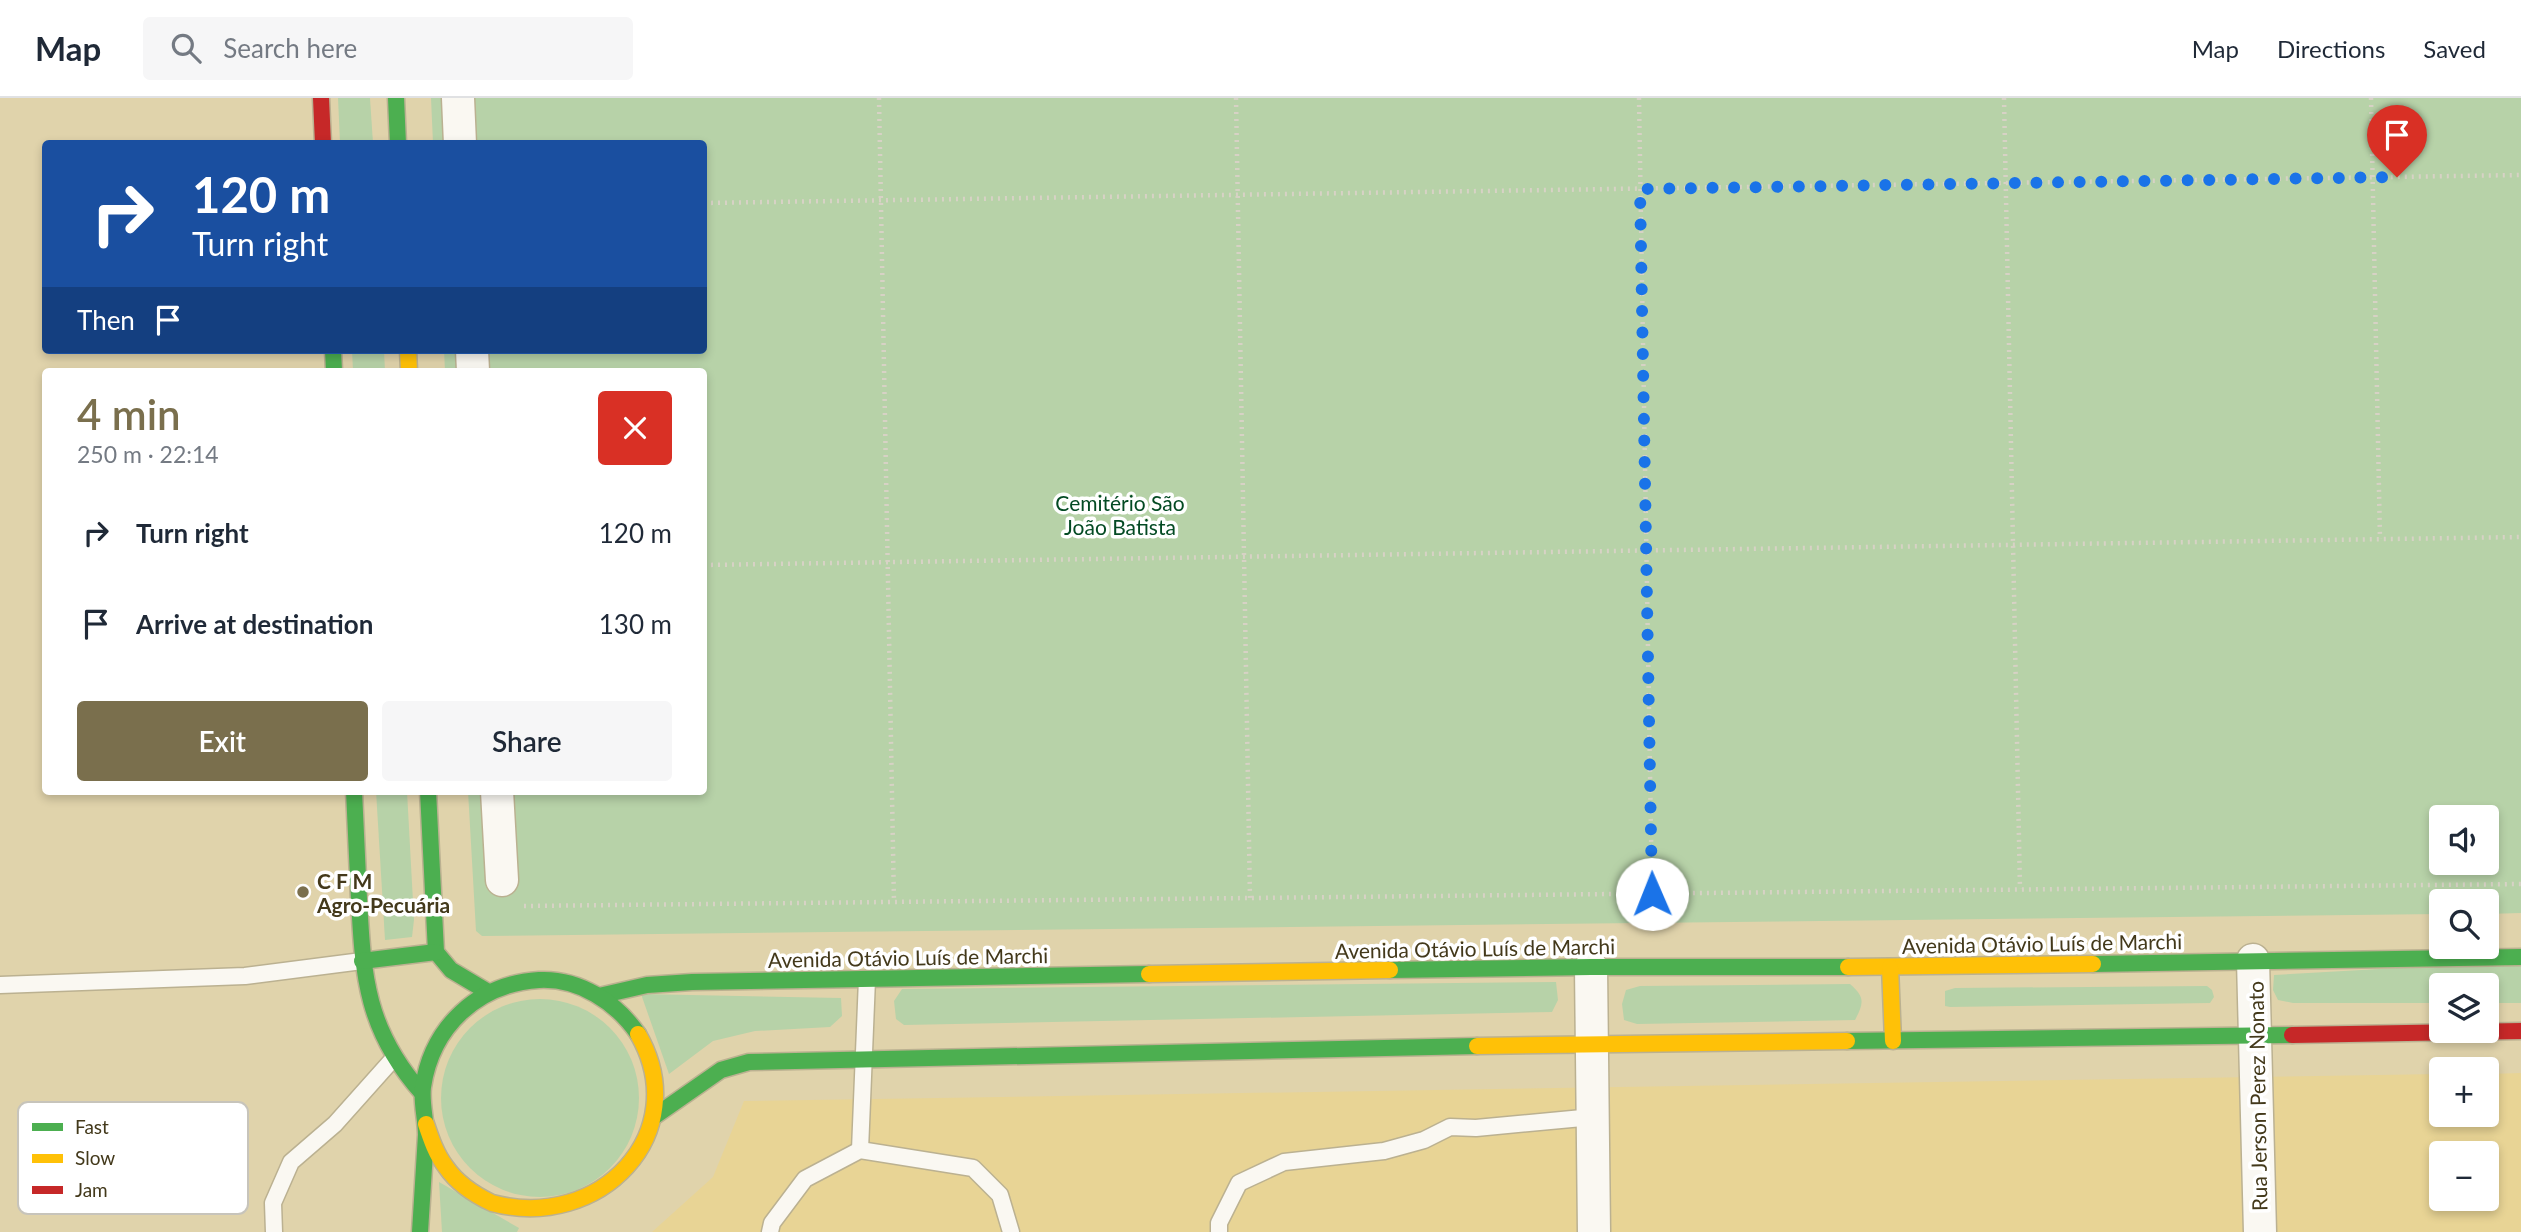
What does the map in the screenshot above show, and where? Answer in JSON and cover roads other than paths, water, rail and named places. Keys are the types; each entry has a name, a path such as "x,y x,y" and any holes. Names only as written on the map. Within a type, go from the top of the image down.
{"main road":[{"path":"321,98 323,140"},
{"path":"396,98 398,140"},
{"path":"354,795 362,961 372,1015 393,1059 422,1093"},
{"path":"428,795 436,952 451,970 488,992"},
{"path":"362,961 436,952"},
{"name":"Avenida Otávio Luís de Marchi","path":"599,996 647,985 670,983 867,979 1591,967 1890,967 2521,957"},
{"path":"1890,967 1893,1041"},
{"path":"420,1232 426,1124 422,1093 426,1068 435,1045 449,1023 466,1005 488,992 516,982 546,979 574,984 599,996 621,1013 639,1035 651,1060 656,1088 655,1115 642,1155 615,1187 579,1208 562,1222"},
{"path":"655,1115 721,1070 748,1062 1592,1043 2521,1031"},
{"path":"426,1124 441,1160 467,1189 490,1202 502,1208 540,1214 579,1208"}],"street":[{"path":"458,98 460,140"},
{"path":"497,795 502,880"},
{"name":"Rua Jerson Perez Nonato","path":"2253,960 2260,1232"},
{"path":"1591,967 1594,1232"}],"lane":[{"path":"0,985 245,976 362,961"},
{"path":"860,1150 867,979"},
{"path":"274,1232 273,1203 291,1162 335,1124 393,1059"},
{"path":"1219,1232 1219,1223 1239,1182 1284,1162 1384,1151 1424,1140 1450,1127 1476,1128 1593,1117"},
{"path":"770,1232 772,1223 805,1179 860,1150 973,1168 1000,1195 1011,1232"}],"place":[{"name":"C F M Agro-Pecuária","path":"303,892"}],"park label":[{"name":"Cemitério São João Batista","path":"1120,514"}]}
